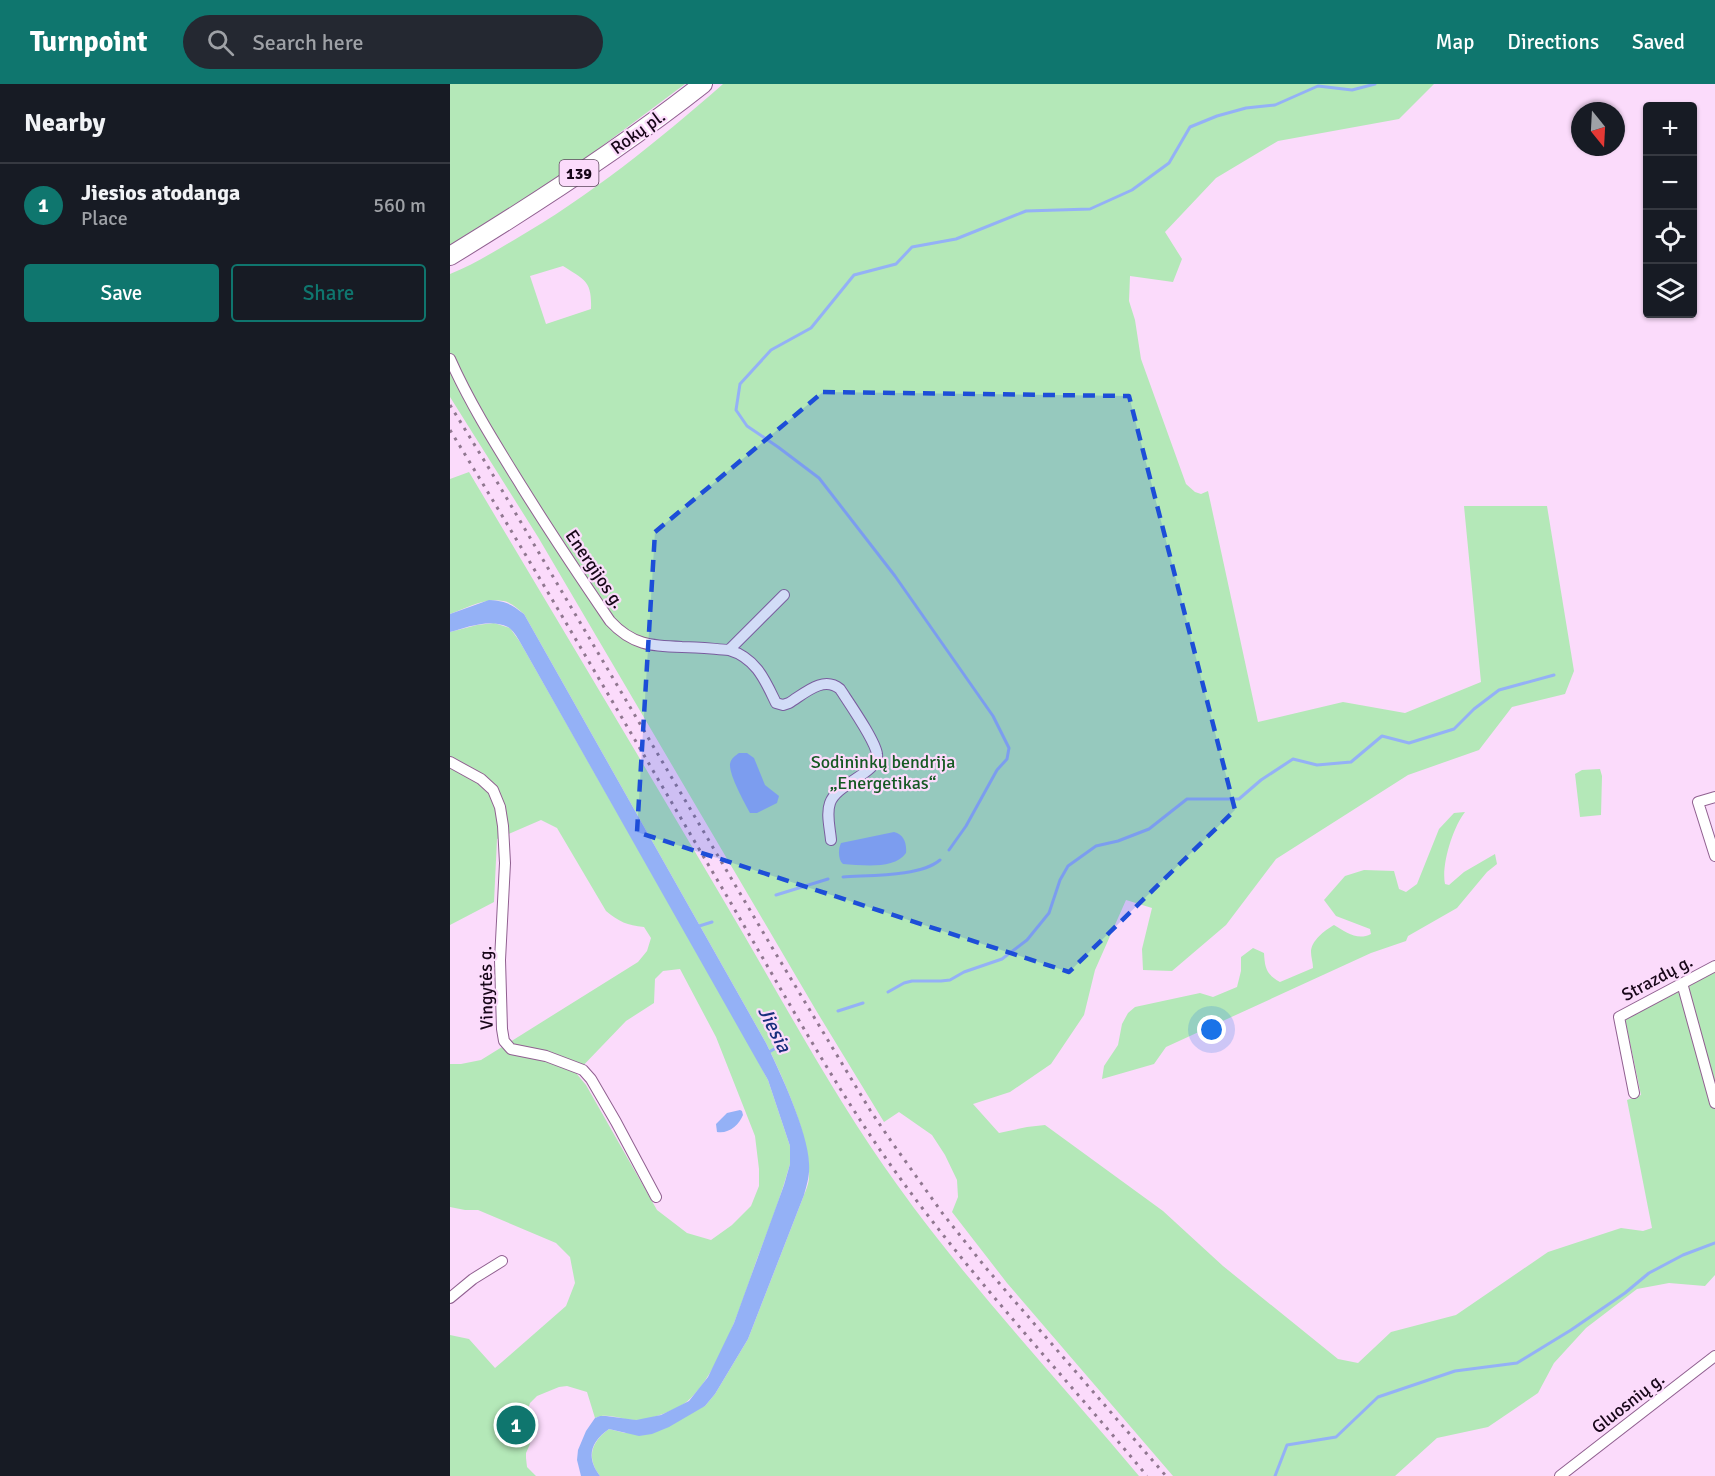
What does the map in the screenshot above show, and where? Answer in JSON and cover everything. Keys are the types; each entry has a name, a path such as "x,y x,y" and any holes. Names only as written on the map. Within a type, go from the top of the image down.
{"main road":[{"name":"Rokų pl.","path":"450,256 583,171 703,84"}],"street":[{"name":"Energijos g.","path":"450,359 471,404 508,464 562,551 618,630 644,644 660,647 729,650 739,653 756,666 776,703 783,705 789,704 825,683 835,685 840,689 873,744 878,758 869,769 839,789 830,802 828,812 831,840"},
{"path":"729,650 784,595"},
{"name":"Vingytės g.","path":"450,762 481,779 492,790 500,807 505,863 500,960 504,1041 511,1049 546,1056 583,1070 616,1122 656,1197"},
{"path":"1715,797 1698,802 1715,856"},
{"name":"Strazdų g.","path":"1634,1094 1619,1017 1715,966"},
{"path":"1682,983 1714,1103"},
{"path":"450,1298 473,1279 502,1261"},
{"name":"Gluosnių g.","path":"1560,1476 1715,1356"}],"highlighted area":[{"path":"823,392 1129,396 1235,810 1069,972 637,832 655,532"}],"green space":[{"path":"450,84 685,84 578,164 450,248"},
{"name":"Sodininkų bendrija „Energetikas“","path":"723,84 1434,84 1399,119 1278,141 1216,178 1165,232 1182,259 1173,282 1130,276 1129,301 1135,320 1141,359 1186,484 1201,494 1208,491 1258,722 1343,702 1405,713 1481,682 1464,506 1547,506 1574,671 1565,694 1512,707 1479,750 1408,775 1276,859 1226,925 1172,971 1143,970 1142,949 1152,908 1126,900 1095,970 1084,1015 1051,1064 1010,1092 973,1104 999,1133 1045,1125 1163,1211 1223,1266 1338,1359 1358,1363 1391,1332 1456,1315 1548,1252 1621,1228 1643,1231 1652,1228 1627,1100 1641,1095 1625,1019 1715,970 1715,1275 1705,1286 1669,1283 1637,1289 1586,1328 1554,1363 1538,1393 1488,1427 1437,1438 1395,1476 1173,1476 1007,1283 952,1212 958,1197 957,1180 932,1135 899,1112 884,1122 538,537 450,397 450,274 491,254 570,205 623,167","holes":["563,266 586,282 590,292 591,309 546,324 530,276"]},
{"path":"469,472 808,1046 874,1152 955,1261 1139,1476 600,1476 593,1463 592,1451 598,1439 609,1429 625,1433 705,1406 715,1394 748,1339 807,1186 809,1177 806,1145 795,1108 766,1043 524,614 509,603 490,600 450,614 450,479"},
{"path":"494,623 510,628 520,642 768,1080 790,1146 790,1164 775,1212 727,1340 705,1381 692,1397 679,1407 641,1420 605,1416 595,1418 587,1392 567,1386 537,1396 530,1403 525,1424 530,1436 530,1444 526,1453 527,1467 536,1476 450,1476 450,1335 469,1339 495,1368 566,1306 575,1283 570,1257 556,1243 478,1210 450,1207 450,1064 481,1060 638,962 647,951 651,938 644,927 624,922 606,911 557,828 541,820 497,839 494,902 450,925 450,632","holes":["680,969 716,1037 755,1136 759,1186 751,1206 732,1225 711,1240 687,1233 657,1210 586,1085 576,1073 626,1021 654,1003 655,979 663,971"]},
{"path":"1600,769 1602,776 1601,815 1580,817 1575,774 1582,770"},
{"path":"1465,812 1449,846 1444,876 1445,884 1449,885 1464,872 1495,854 1497,864 1487,872 1457,908 1408,936 1406,941 1371,953 1166,1047 1154,1064 1102,1079 1104,1066 1118,1045 1122,1024 1128,1013 1135,1007 1200,993 1213,997 1237,987 1241,971 1241,957 1253,948 1264,953 1267,970 1280,982 1313,968 1311,952 1313,944 1334,925 1356,936 1371,934 1370,929 1336,916 1324,900 1345,876 1364,870 1394,871 1399,889 1406,892 1417,884 1439,829 1454,813"}],"water":[{"path":"489,600 508,604 524,614 766,1043 804,1135 809,1163 804,1195 748,1339 715,1394 705,1406 652,1434 639,1436 609,1429 598,1439 592,1451 593,1463 600,1476 581,1476 577,1460 578,1450 586,1431 595,1418 606,1416 636,1420 661,1415 689,1401 708,1377 734,1323 784,1185 790,1164 790,1146 768,1080 516,636 508,627 494,623 479,624 450,632 450,614"},
{"path":"739,753 747,753 754,758 765,785 779,796 777,803 757,813 750,813 730,769 731,760"},
{"path":"894,832 902,837 906,853 894,862 868,865 841,862 839,848 841,843"},
{"path":"740,1110 743,1115 736,1125 726,1132 717,1132 716,1124 727,1113"}],"waterway":[{"path":"949,850 966,826 997,770 1007,759 1009,748 993,716 895,576 819,478 747,426 736,410 740,384 771,350 811,328 854,275 896,264 912,247 956,239 1026,211 1090,209 1132,190 1169,163 1190,127 1246,108 1275,105 1318,86 1352,90 1375,84"},
{"path":"888,992 912,981 950,980 964,972 1002,959 1027,940 1049,913 1060,880 1068,866 1096,846 1118,841 1149,829 1187,799 1239,799 1261,780 1293,759 1317,765 1351,762 1382,736 1409,743 1454,729 1474,709 1499,690 1554,675"},
{"path":"843,877 920,870 940,860"},
{"path":"776,895 828,879"},
{"path":"696,927 712,922"},
{"path":"838,1011 863,1003"},
{"name":"Jiesia","path":"769,1052 788,1041"},
{"path":"1275,1476 1287,1445 1336,1437 1378,1397 1455,1371 1517,1363 1571,1330 1625,1293 1649,1273 1683,1255 1715,1243"}],"railway":[{"path":"450,405 870,1110 943,1214 986,1268 1166,1476"},
{"path":"450,430 589,661 813,1044 868,1132 933,1222 1003,1308 1147,1476"}],"place":[{"name":"Jiesios atodanga","path":"516,1425"}]}
